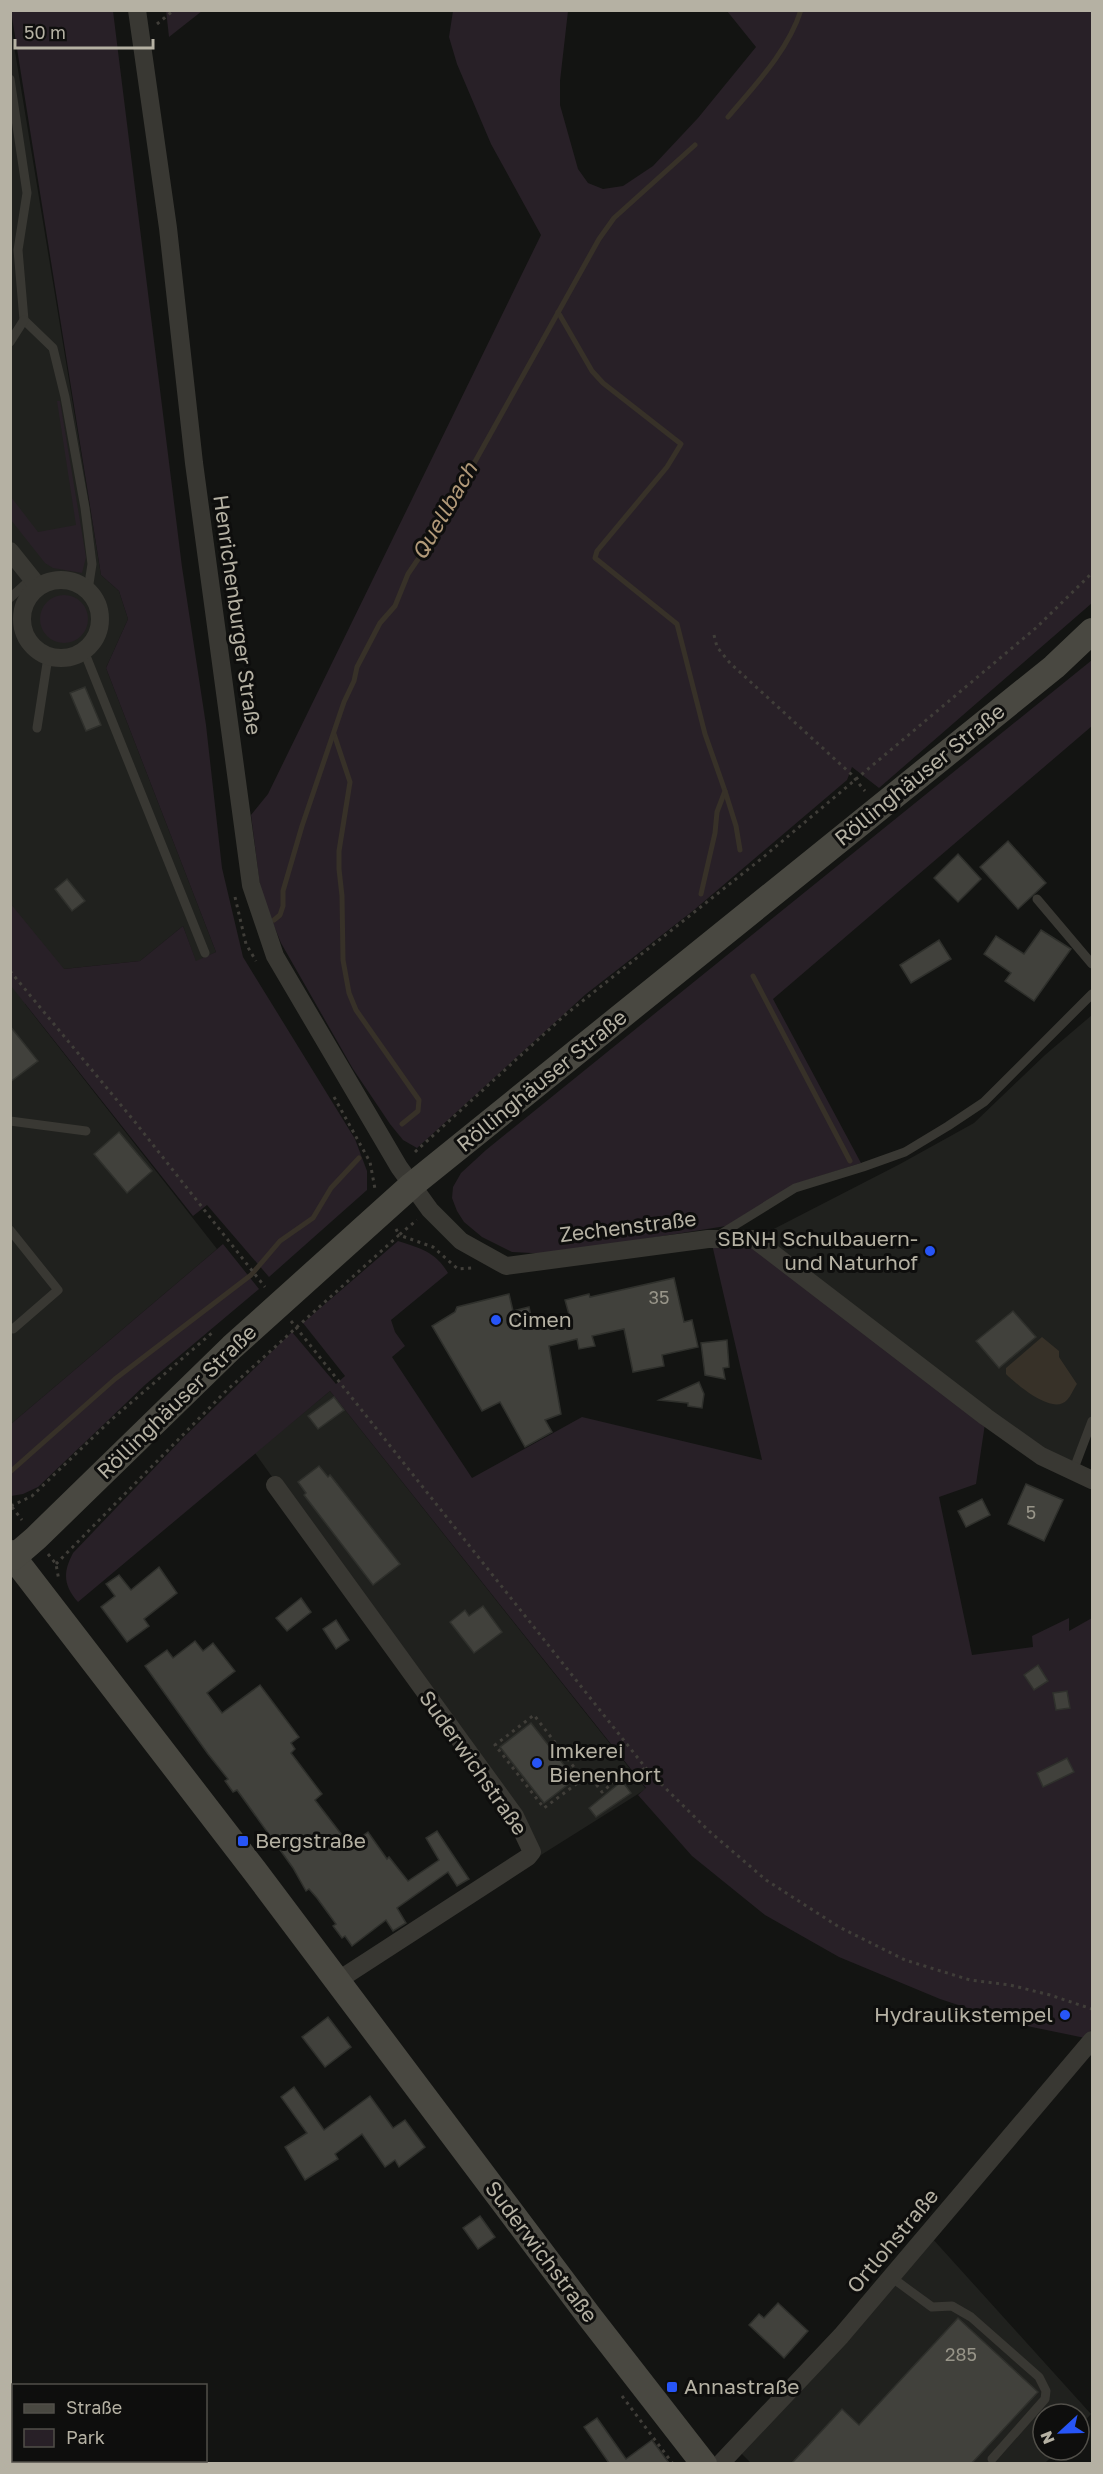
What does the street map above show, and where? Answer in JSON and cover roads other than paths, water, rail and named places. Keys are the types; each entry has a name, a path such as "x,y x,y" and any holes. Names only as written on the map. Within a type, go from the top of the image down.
{"main road":[{"name":"Röllinghäuser Straße","path":"12,1555 36,1538 232,1347 412,1185 1054,667 1092,631"},
{"name":"Suderwichstraße","path":"12,1555 337,1981 581,2307 704,2463"}],"street":[{"name":"Henrichenburger Straße","path":"137,10 168,228 194,463 251,885 275,956 375,1128 412,1185"},
{"path":"10,551 35,582"},
{"path":"64,579 77,582 88,590 98,608 99,628 94,641 84,651 67,658 48,657 35,650 26,638 22,624 22,610 35,582 64,579"},
{"name":"Zechenstraße","path":"412,1185 430,1210 461,1241 506,1266 711,1240 754,1239 986,1417 1041,1456 1092,1480"},
{"name":"Suderwichstraße","path":"275,1485 515,1816 532,1852 528,1857 337,1981"},
{"name":"Ortlohstraße","path":"720,2463 841,2336 1092,2040"}],"lane":[{"path":"10,79 27,193 14,250 24,320 53,348 65,397 92,564 88,590"},
{"path":"10,342 24,320"},
{"path":"10,598 35,582"},
{"path":"84,651 205,953"},
{"path":"37,728 48,657"},
{"path":"1037,899 1092,964"},
{"path":"711,1240 795,1188 904,1152 948,1126 984,1102 1092,994"},
{"path":"10,1121 86,1131"},
{"path":"10,1230 58,1290 13,1329"},
{"path":"1072,1471 1092,1421"},
{"path":"891,2277 932,2307 952,2306 971,2317 1038,2377 1046,2391 1045,2399 992,2459"}],"waterway":[{"name":"Quellbach","path":"728,117 760,80 788,40 801,10"},
{"name":"Quellbach","path":"274,920 280,915 283,906 283,891 302,826 344,702 354,681 357,667 380,623 395,606 408,574 429,543 456,489 467,476 599,239 614,218 695,145"},
{"path":"558,312 592,371 603,383 681,444 667,467 597,551 595,558 677,624 705,734 725,791 717,812 715,833 701,894"},
{"path":"334,734 350,782 339,851 343,960 349,993 356,1010 419,1100 418,1111 402,1124"},
{"path":"725,791 736,826 740,850"},
{"path":"753,976 850,1161"},
{"path":"10,1472 115,1379 251,1275 280,1241 313,1218 331,1188 359,1158"}],"place":[{"name":"SBNH Schulbauern- und Naturhof","path":"930,1251"},
{"name":"Cimen","path":"496,1320"},
{"name":"Imkerei Bienenhort","path":"537,1763"},
{"name":"Bergstraße","path":"243,1841"},
{"name":"Hydraulikstempel","path":"1065,2015"},
{"name":"Annastraße","path":"672,2387"}]}
